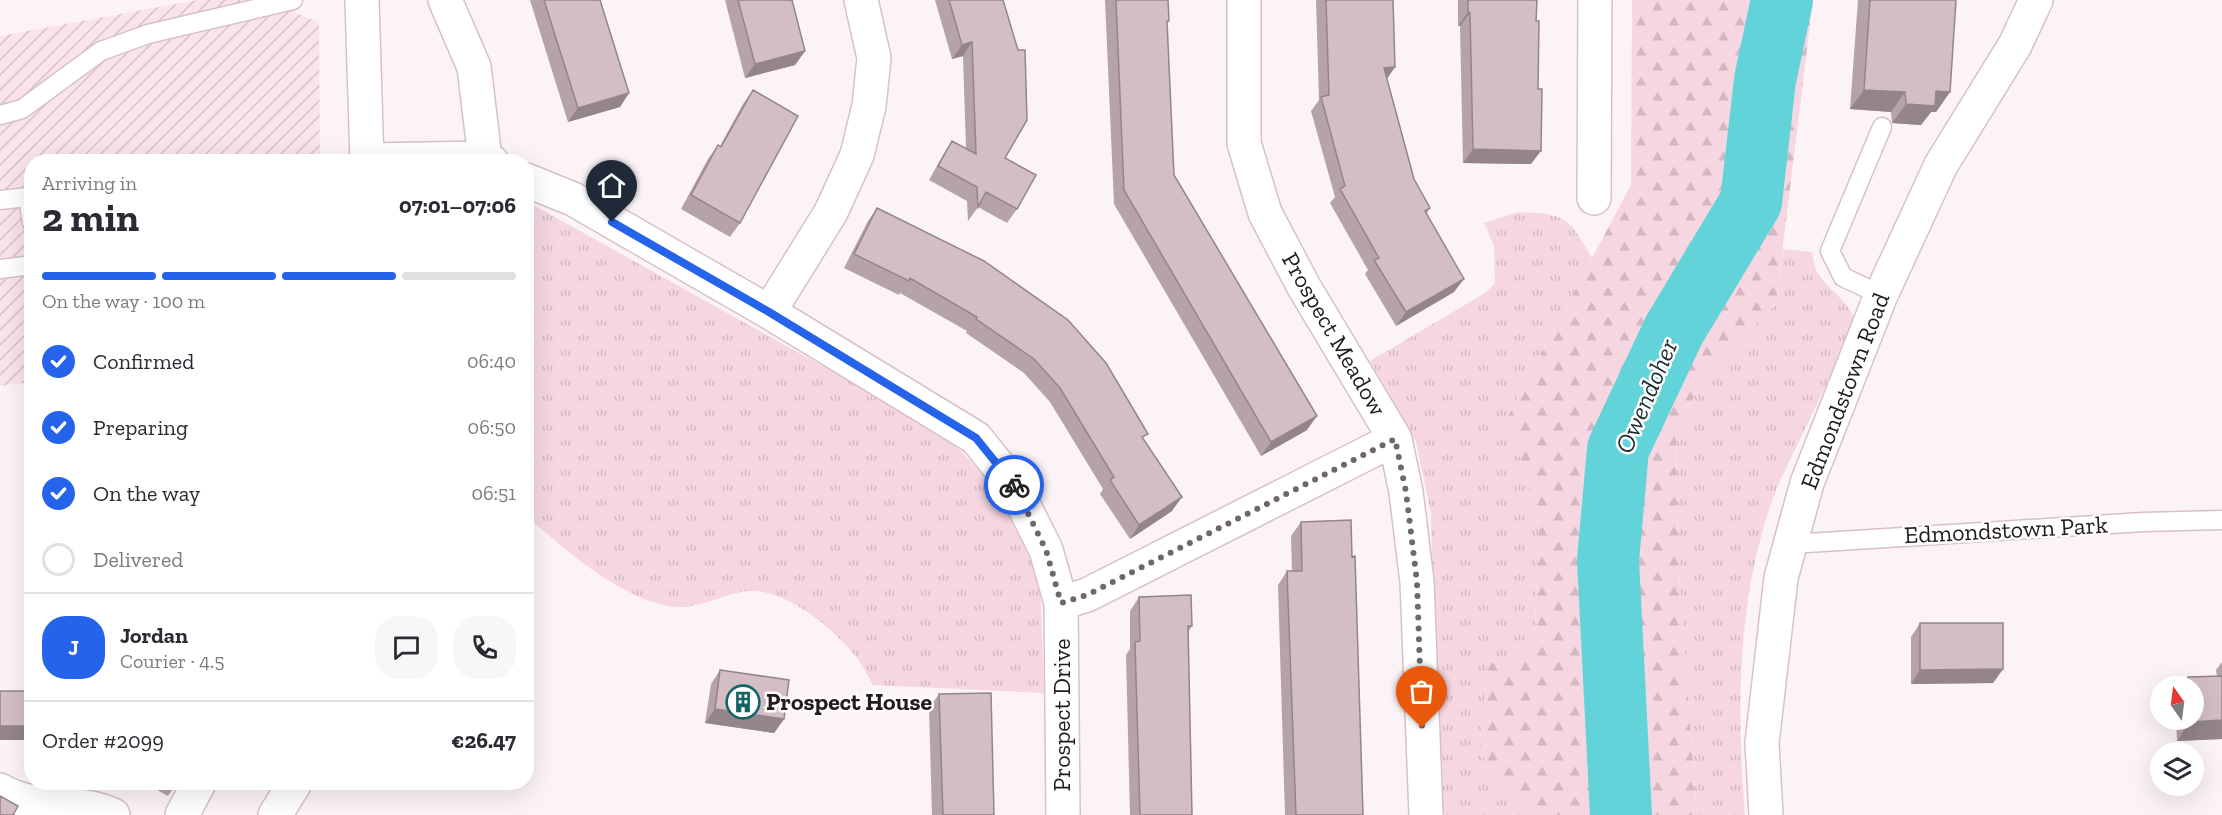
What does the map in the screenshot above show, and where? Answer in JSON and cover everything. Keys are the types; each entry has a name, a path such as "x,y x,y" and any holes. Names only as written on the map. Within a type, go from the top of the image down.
{"street":[{"path":"362,0 367,154"},
{"path":"445,0 474,67 488,154"},
{"path":"769,312 831,212 857,155 869,106 874,58 861,0"},
{"name":"Prospect Meadow","path":"1244,0 1244,143 1265,213 1304,287 1395,439 1406,492 1417,582 1426,815"},
{"path":"1594,198 1595,0"},
{"name":"Edmondstown Road","path":"1766,815 1762,743 1781,578 1807,483 1881,295 1941,165 2015,45 2037,0"},
{"name":"Prospect Drive","path":"534,183 573,199 769,312 976,438 1013,484 1046,550 1061,603 1063,815"},
{"path":"1061,603 1087,595 1395,439"},
{"path":"0,790 27,802 82,804 113,815"},
{"path":"182,815 195,790"},
{"path":"275,815 291,790"}],"lane":[{"path":"0,115 22,109 101,51 148,34 293,0"},
{"path":"1881,295 1844,277 1830,251 1882,127"},
{"path":"0,200 24,197"},
{"path":"0,269 24,266"},
{"name":"Edmondstown Park","path":"1791,544 2143,522 2222,520"}],"shaded area":[{"path":"197,0 293,0 296,13 319,22 320,154 24,154 24,383 0,386 0,36"}],"green space":[{"path":"1632,0 1813,0 1776,303 1702,381 1676,432 1678,560 1697,815 1532,815 1479,752 1488,664 1534,649 1539,524 1508,416 1631,185"},
{"path":"534,205 864,389 958,448 1004,497 1040,577 1044,693 873,685 859,661 836,635 808,612 777,596 747,591 688,607 668,606 648,600 610,582 534,523"},
{"path":"1518,212 1546,214 1564,220 1577,233 1592,258 1508,416 1539,524 1534,649 1488,664 1479,752 1532,815 1445,815 1436,798 1431,513 1416,442 1370,361 1485,293 1495,283 1494,246 1484,223"},
{"path":"1783,249 1812,252 1817,273 1845,303 1856,323 1778,485 1764,525 1754,565 1747,606 1741,690 1745,815 1697,815 1678,560 1676,432 1702,381 1776,303"}],"building":[{"path":"544,0 600,0 629,93 578,108"},
{"path":"738,0 792,0 805,51 755,64"},
{"path":"949,0 1003,0 1018,50 1025,50 1027,120 1005,158 1036,175 1017,209 986,192 978,207 977,187 938,166 952,141 976,154 972,42 962,45"},
{"path":"1116,0 1168,0 1174,175 1317,416 1271,442 1124,190"},
{"path":"1326,0 1393,0 1395,67 1384,68 1414,179 1430,208 1425,211 1464,279 1406,312 1374,260 1379,258 1340,189 1345,186 1321,97 1329,95"},
{"path":"1468,0 1537,0 1538,89 1542,89 1541,151 1473,149"},
{"path":"1870,0 1956,0 1950,92 1936,91 1935,106 1906,104 1905,92 1864,90"},
{"path":"753,90 798,116 740,223 691,195 718,145 721,147"},
{"path":"877,208 984,261 1068,320 1106,363 1148,434 1142,437 1182,497 1139,525 1110,480 1114,477 1060,388 1034,359 976,319 977,317 910,278 909,281 854,254"},
{"path":"1351,520 1352,557 1355,556 1363,815 1296,815 1287,571 1302,571 1301,522"},
{"path":"1191,595 1192,626 1188,626 1192,815 1140,815 1135,642 1140,641 1139,597"},
{"path":"1920,623 2003,623 2003,669 1920,670"},
{"path":"720,670 789,680 784,719 715,709"},
{"path":"2222,676 2222,720 2204,721 2204,677"},
{"path":"0,691 24,691 24,726 0,726"},
{"path":"991,693 994,815 943,815 939,694"},
{"path":"0,796 18,806 13,815 0,815"}],"waterway":[{"name":"Owendoher","path":"1621,815 1608,560 1618,449 1674,330 1751,202 1765,80 1782,0"}],"way so far":[{"path":"1014,485 1046,550 1061,603 1087,595 1395,439 1406,492 1417,582 1422,728"}],"place":[{"name":"Prospect House","path":"743,702"}],"route":[{"path":"612,222 769,312 976,438 1014,485"}]}
